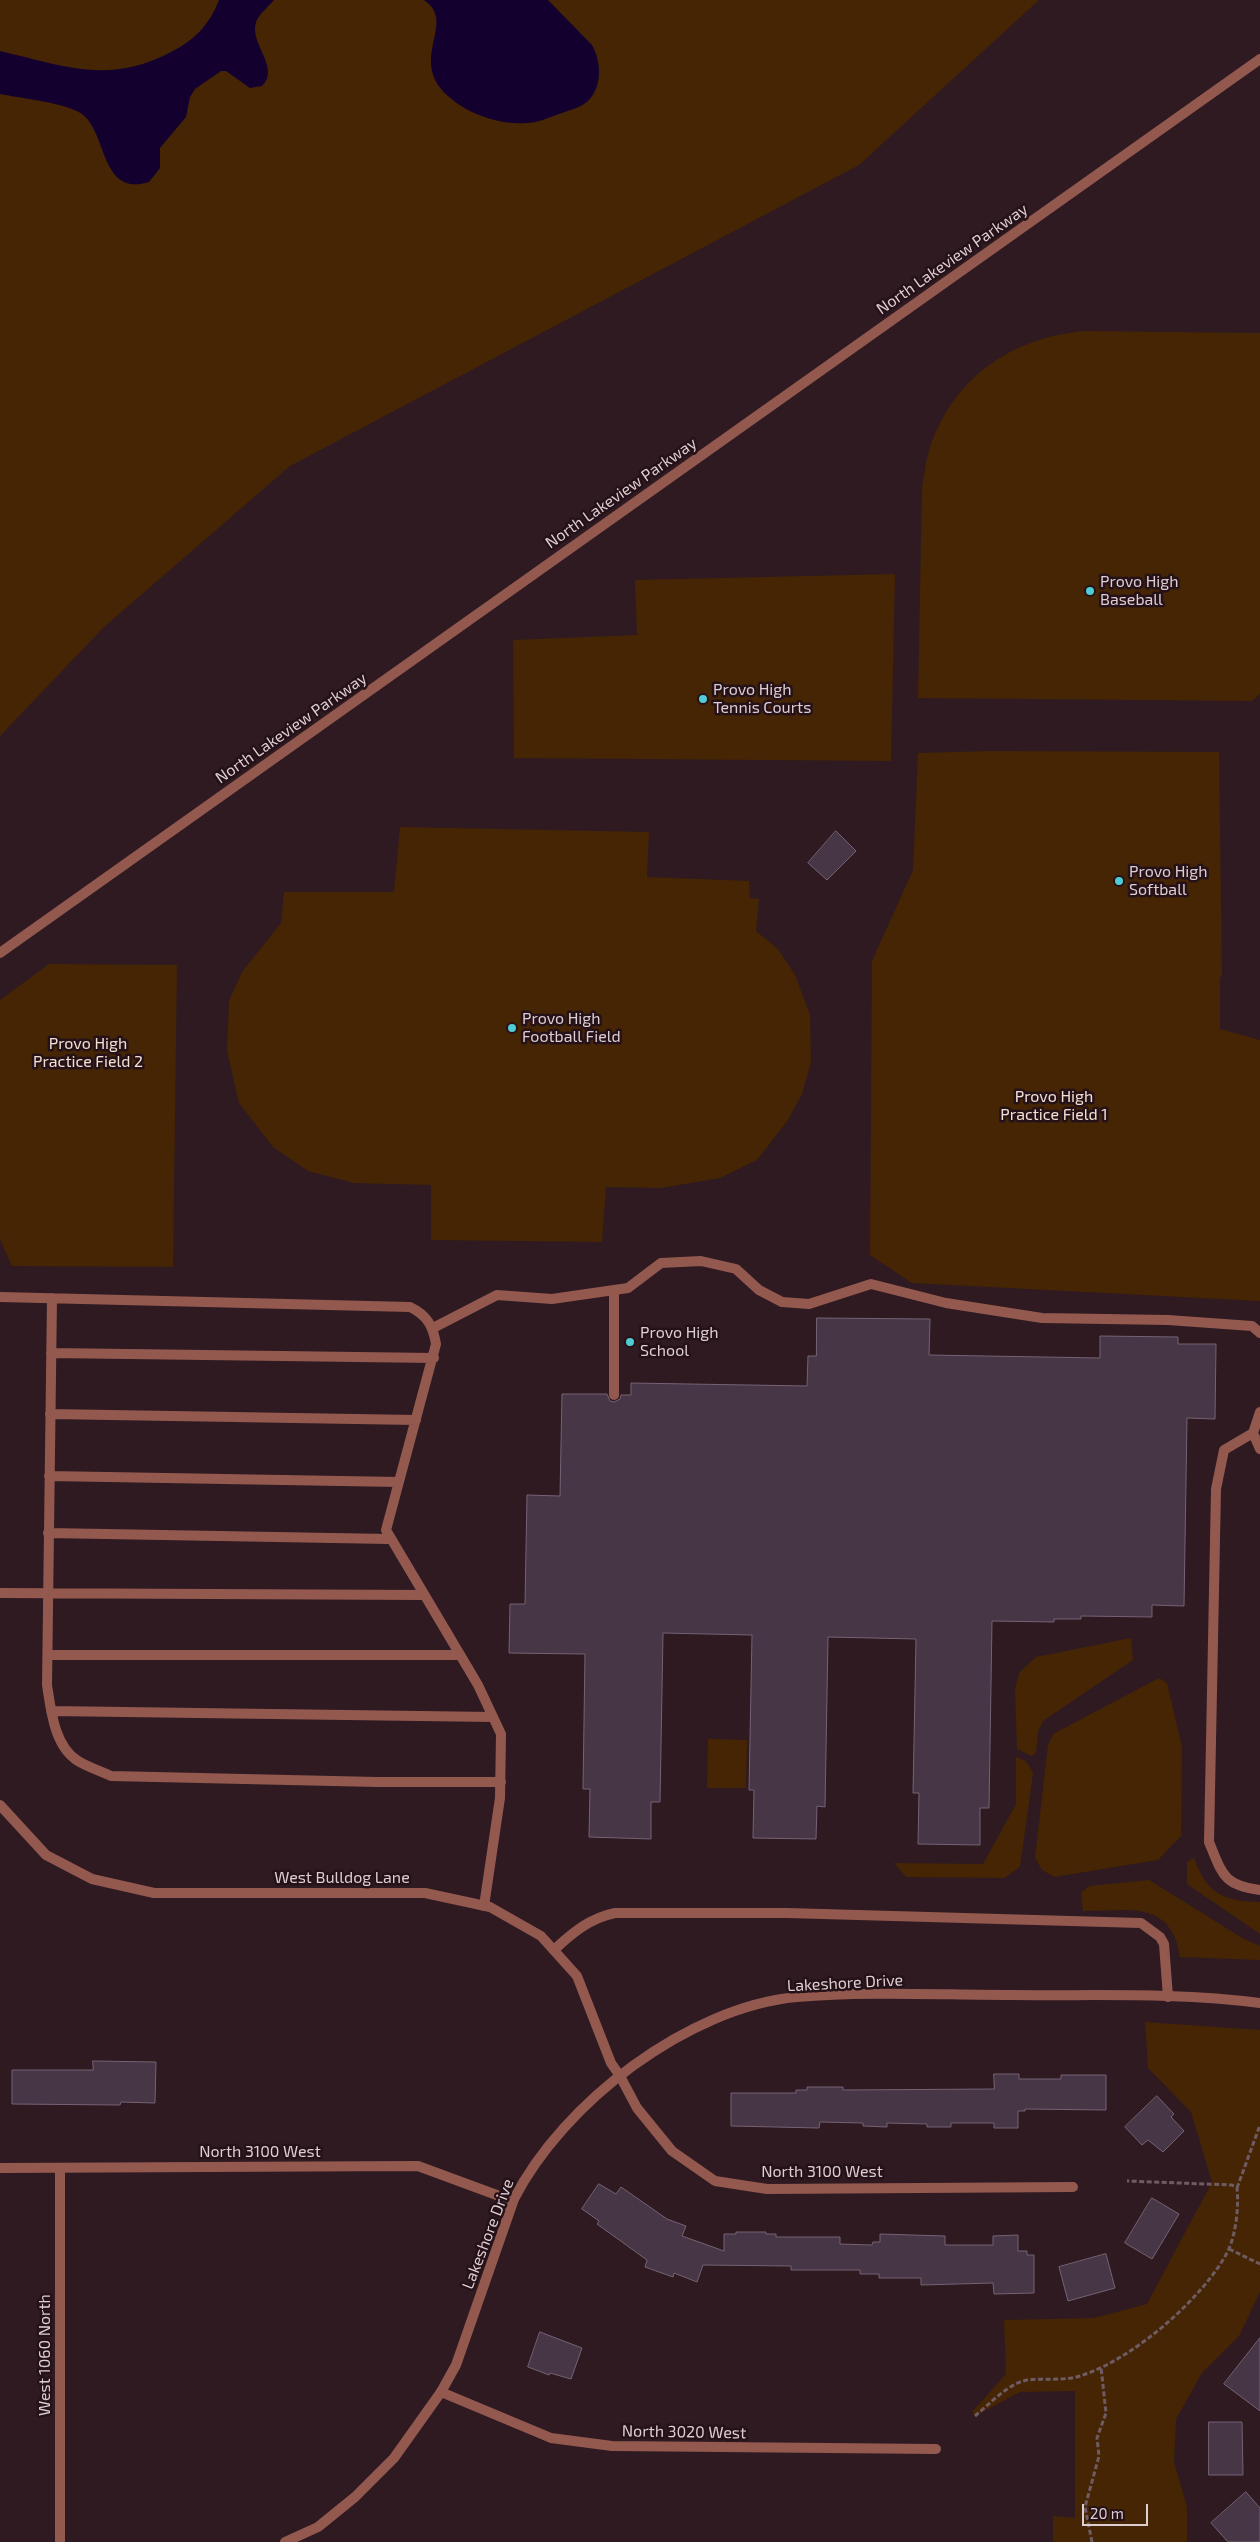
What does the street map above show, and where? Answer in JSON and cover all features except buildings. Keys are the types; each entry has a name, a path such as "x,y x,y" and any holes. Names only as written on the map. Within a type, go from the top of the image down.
{"street":[{"name":"North Lakeview Parkway","path":"0,953 1259,62"},
{"path":"433,1328 497,1295 552,1299 628,1288 661,1263 701,1261 736,1270 759,1290 782,1302 809,1304 871,1284 946,1303 1042,1318 1168,1320 1252,1326 1260,1333"},
{"path":"614,1290 614,1395"},
{"path":"0,1297 410,1307 422,1312 433,1328 436,1344 434,1358 386,1530 390,1540 478,1685 501,1734 500,1798 484,1906"},
{"path":"52,1298 48,1533 48,1685 51,1711 61,1740 76,1760 110,1776 377,1782 501,1782"},
{"path":"51,1353 434,1358"},
{"path":"1260,1412 1254,1434 1260,1449"},
{"path":"50,1414 416,1420"},
{"path":"1254,1434 1224,1450 1216,1489 1209,1842 1224,1878 1244,1888 1260,1890"},
{"path":"49,1476 399,1482"},
{"path":"48,1533 390,1540"},
{"path":"0,1592 423,1595"},
{"path":"48,1655 460,1655"},
{"path":"51,1711 493,1717"},
{"name":"West Bulldog Lane","path":"0,1805 46,1855 92,1879 154,1893 425,1893 484,1906 541,1936 577,1976 611,2063 620,2076"},
{"path":"554,1950 575,1930 602,1916 616,1913 787,1913 1140,1923 1160,1937 1164,1944 1168,1997"},
{"name":"Lakeshore Drive","path":"285,2542 318,2527 355,2497 394,2458 441,2392 456,2365 514,2199 527,2174 590,2099 668,2042 725,2014 795,1997 858,1995 1168,1997 1220,1998 1260,2002"},
{"name":"North 3100 West","path":"620,2076 637,2108 672,2151 715,2181 767,2189 1073,2187"},
{"name":"North 3100 West","path":"0,2168 418,2166 502,2197 514,2199"},
{"name":"West 1060 North","path":"60,2169 60,2542"},
{"name":"North 3020 West","path":"441,2392 551,2438 612,2446 936,2449"}],"path":[{"path":"975,2416 1007,2390 1025,2381 1079,2376 1101,2368 1140,2344 1179,2313 1212,2277 1229,2249 1235,2224 1238,2198 1237,2188 1260,2125"},
{"path":"1127,2181 1232,2185 1237,2188"},
{"path":"1229,2249 1260,2264"},
{"path":"1092,2542 1086,2507 1099,2456 1097,2438 1106,2413 1101,2368"}],"green space":[{"path":"0,0 1039,0 859,165 290,466 104,627 0,736"},
{"name":"Provo High Baseball","path":"1084,331 1260,333 1260,694 1252,701 918,698 922,488 928,454 938,428 951,405 967,384 986,367 1007,353 1057,335"},
{"name":"Provo High Tennis Courts","path":"895,574 891,761 514,758 513,640 637,635 635,580"},
{"name":"Provo High Practice Field 1","path":"991,751 1219,752 1222,977 1220,977 1220,1029 1260,1040 1260,1301 912,1283 870,1255 872,961 913,870 918,753"},
{"path":"400,827 649,832 647,877 749,881 750,898 759,899 756,931 778,949 795,975 810,1015 811,1062 802,1094 788,1120 757,1160 720,1178 661,1188 606,1187 602,1242 431,1240 431,1185 354,1183 308,1171 273,1147 239,1103 227,1051 229,1001 242,972 281,923 284,892 394,892"},
{"name":"Provo High Practice Field 2","path":"49,964 177,965 173,1267 12,1266 0,1239 0,1000"},
{"path":"1131,1638 1133,1660 1043,1721 1038,1732 1036,1753 1032,1756 1017,1749 1015,1689 1019,1673 1036,1657"},
{"path":"1159,1678 1167,1683 1182,1747 1181,1836 1158,1860 1054,1877 1042,1870 1035,1858 1048,1745 1053,1734"},
{"path":"708,1739 747,1740 746,1788 707,1788"},
{"path":"1016,1757 1026,1761 1033,1773 1020,1867 1004,1878 906,1877 894,1863 983,1864 1016,1804"},
{"path":"1194,1858 1205,1880 1218,1893 1236,1900 1260,1902 1260,1934 1187,1884 1187,1862"},
{"path":"1149,1880 1244,1939 1260,1946 1260,1960 1180,1957 1175,1938 1168,1925 1157,1917 1145,1912 1132,1910 1083,1911 1081,1893 1089,1886"},
{"path":"1145,2022 1260,2030 1260,2292 1239,2336 1202,2373 1176,2419 1174,2462 1187,2507 1187,2542 1053,2542 1053,2516 1075,2518 1075,2391 1020,2392 975,2416 972,2412 1006,2374 1004,2320 1094,2318 1147,2304 1212,2182 1191,2112 1148,2068"}],"shaded area":[{"path":"219,0 274,0 257,19 255,30 267,64 267,79 262,86 250,88 226,71 221,71 195,89 190,97 186,117 160,148 160,168 149,182 133,184 122,181 113,172 97,135 82,114 55,104 0,94 0,51 86,70 127,68 148,62 187,43 206,24"},
{"path":"424,0 548,0 592,45 599,68 598,84 595,92 584,104 578,107 530,123 505,122 474,113 448,96 437,82 432,69 431,55 436,31 436,20 433,9"}],"place":[{"name":"Provo High Baseball","path":"1090,591"},
{"name":"Provo High Tennis Courts","path":"703,699"},
{"name":"Provo High Softball","path":"1119,881"},
{"name":"Provo High Football Field","path":"512,1028"},
{"name":"Provo High School","path":"630,1342"}]}
